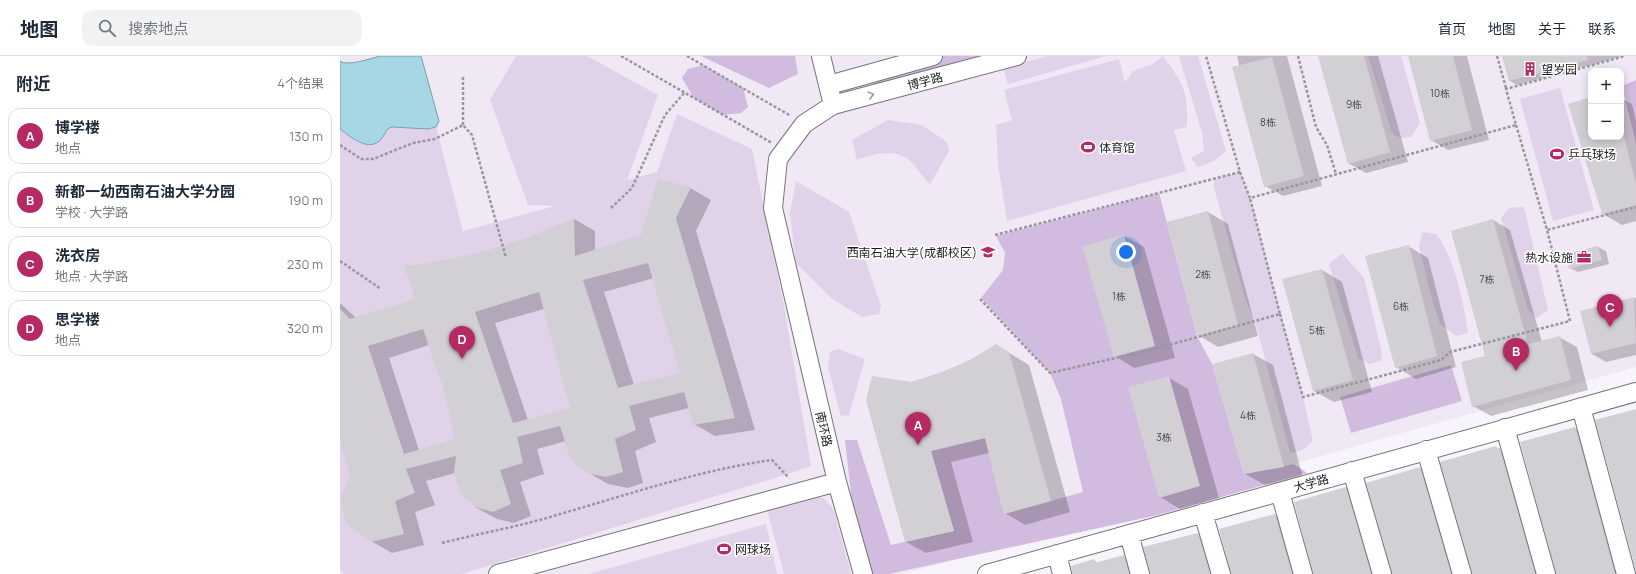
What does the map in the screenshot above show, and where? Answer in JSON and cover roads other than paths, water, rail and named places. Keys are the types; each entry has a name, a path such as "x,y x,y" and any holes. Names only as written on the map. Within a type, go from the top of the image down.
{"street":[{"path":"820,56 829,85 833,105"},
{"name":"博学路","path":"829,85 933,56"},
{"name":"博学路","path":"833,105 1018,56"},
{"name":"南环路","path":"833,105 804,124 778,158 773,208 837,482 863,574"},
{"name":"大学路","path":"987,574 1636,392"},
{"path":"1581,407 1626,574"},
{"path":"1505,428 1546,574"},
{"path":"1426,450 1462,574"},
{"path":"1352,471 1382,574"},
{"path":"498,574 837,482"},
{"path":"1280,492 1303,574"},
{"path":"1203,513 1221,574"},
{"path":"1129,534 1140,574"},
{"path":"1057,554 1062,574"}],"water":[{"path":"380,56 421,56 439,121 436,127 428,129 392,127 387,130 377,143 372,144 366,144 355,140 340,129 340,61 343,63 354,63"}],"place":[{"name":"望岁园","path":"1530,69"},
{"name":"体育馆","path":"1088,147"},
{"name":"乒乓球场","path":"1557,154"},
{"name":"西南石油大学(成都校区)","path":"988,252"},
{"name":"热水设施","path":"1584,257"},
{"name":"洗衣房","path":"1610,327"},
{"name":"思学楼","path":"462,359"},
{"name":"新都一幼西南石油大学分园","path":"1516,371"},
{"name":"博学楼","path":"918,445"},
{"name":"网球场","path":"724,549"}]}
